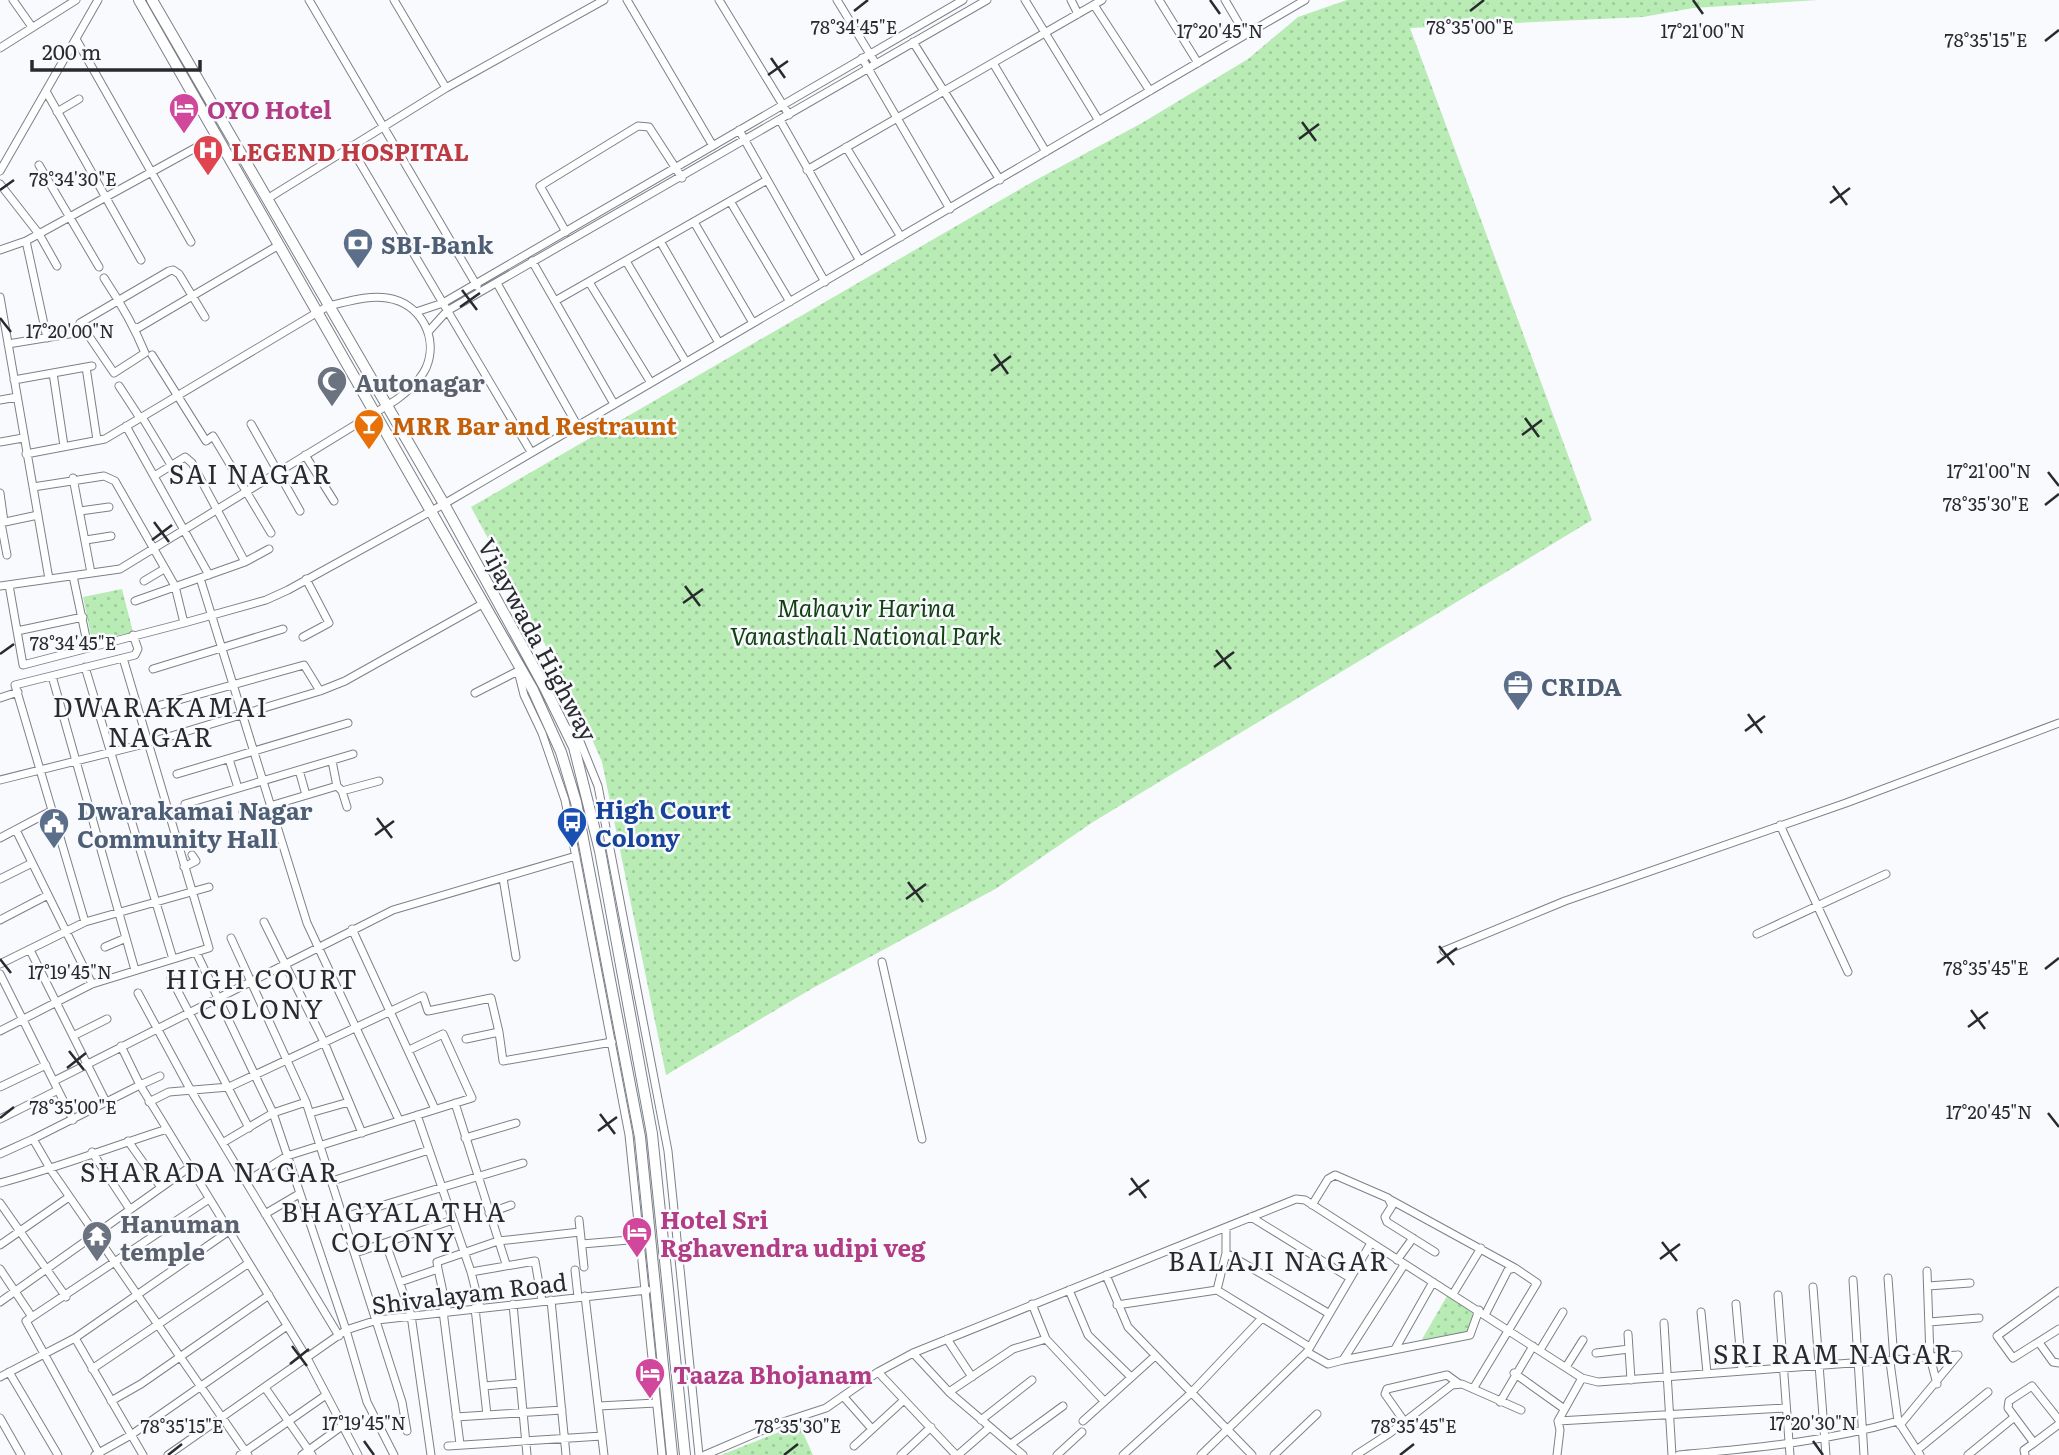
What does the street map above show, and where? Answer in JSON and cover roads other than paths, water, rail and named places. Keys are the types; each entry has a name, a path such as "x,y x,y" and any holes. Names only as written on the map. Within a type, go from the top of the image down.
{"highway":[{"name":"Vijaywada Highway","path":"139,0 484,603 551,727 576,802 640,1137 672,1455"},
{"name":"Vijaywada Highway","path":"152,0 443,504 565,726 581,769 592,812 652,1134 685,1455"}],"street":[{"path":"13,0 32,27"},
{"path":"0,47 76,0"},
{"path":"0,171 98,0"},
{"path":"309,0 381,127 481,293"},
{"path":"394,0 446,88"},
{"path":"267,199 446,88 604,0"},
{"path":"627,0 713,146"},
{"path":"719,0 789,115"},
{"path":"837,0 897,118 950,209"},
{"path":"416,312 443,303 963,0"},
{"path":"428,332 447,312 498,285 987,0"},
{"path":"1025,0 1099,121"},
{"path":"1071,0 1078,14"},
{"path":"807,170 1102,0"},
{"path":"1158,0 1198,63"},
{"path":"1225,0 1245,34"},
{"path":"9,585 23,665 266,600 443,504 1000,180 1198,63 1293,3 1305,0"},
{"path":"1094,5 1150,91"},
{"path":"76,39 191,242"},
{"path":"913,42 1000,180"},
{"path":"993,63 1046,152"},
{"path":"47,93 141,260"},
{"path":"57,112 79,99"},
{"path":"780,120 860,261"},
{"path":"566,232 540,186 638,126 649,127 682,178"},
{"path":"739,131 825,282"},
{"path":"0,250 26,241 70,218 217,136"},
{"path":"350,146 531,452"},
{"path":"846,147 901,237"},
{"path":"39,165 99,267"},
{"path":"555,301 767,180"},
{"path":"0,184 39,234 57,266"},
{"path":"730,201 790,302"},
{"path":"694,222 753,323"},
{"path":"26,241 47,338"},
{"path":"660,241 719,343"},
{"path":"134,327 138,328 279,245"},
{"path":"528,254 614,404"},
{"path":"626,261 686,362"},
{"path":"104,278 118,300 134,327 145,353 114,373 80,323 118,300 173,270 179,274 205,317"},
{"path":"589,282 651,383"},
{"path":"498,285 577,425"},
{"path":"0,297 2,322 18,397 49,579"},
{"path":"0,586 120,569 415,386 430,356 428,332 416,312 388,298 368,298 328,306 317,310 126,426 97,440 26,454"},
{"path":"8,344 75,333"},
{"path":"152,355 206,441 213,436 271,533"},
{"path":"14,380 89,367 97,440"},
{"path":"52,373 64,446"},
{"path":"119,386 171,466"},
{"path":"0,400 18,397"},
{"path":"251,424 300,511"},
{"path":"126,426 156,475 209,575"},
{"path":"0,442 23,438"},
{"path":"305,456 334,501"},
{"path":"156,475 185,457 192,463 215,511 245,562"},
{"path":"33,487 73,478 104,476 115,481 175,586 184,623"},
{"path":"73,478 91,573"},
{"path":"0,493 7,555"},
{"path":"80,511 109,507"},
{"path":"2,523 38,515"},
{"path":"86,540 111,536"},
{"path":"135,601 245,562 269,549"},
{"path":"145,581 164,569"},
{"path":"73,576 89,647"},
{"path":"200,578 252,752 316,947 357,1027 399,1120"},
{"path":"303,637 329,623 306,579"},
{"path":"0,779 112,753 320,691 345,681 484,603"},
{"path":"17,631 83,617"},
{"path":"153,669 283,629"},
{"path":"85,922 16,685 135,655 138,649 133,635"},
{"path":"60,656 66,672"},
{"path":"0,1031 92,984 209,948 123,658"},
{"path":"157,706 304,666 308,667 320,691"},
{"path":"85,667 173,959"},
{"path":"498,669 503,677"},
{"path":"475,693 518,669 524,695 542,733 565,800 634,1166 662,1455"},
{"path":"52,676 135,970"},
{"path":"0,698 18,692"},
{"path":"177,774 348,723"},
{"path":"1444,951 1565,901 2059,723"},
{"path":"565,726 579,739 598,786 662,1118 699,1455"},
{"path":"185,804 353,754"},
{"path":"229,759 238,788"},
{"path":"332,761 347,807"},
{"path":"299,770 306,795"},
{"path":"243,812 270,809 306,795 379,781"},
{"path":"0,838 51,811"},
{"path":"1780,825 1848,972"},
{"path":"16,830 92,984"},
{"path":"184,867 196,861 192,855"},
{"path":"54,1081 217,996 393,910 576,856"},
{"path":"0,879 32,863"},
{"path":"1757,934 1886,874"},
{"path":"503,878 516,957"},
{"path":"0,964 85,922 209,887"},
{"path":"0,920 48,895"},
{"path":"264,922 324,1042 362,1133"},
{"path":"352,929 435,1109"},
{"path":"105,947 126,938"},
{"path":"231,938 288,1059 310,1113 377,1320 402,1402 407,1431"},
{"path":"30,950 106,1102"},
{"path":"196,952 273,1113 367,1402 394,1455"},
{"path":"882,962 922,1139"},
{"path":"0,974 73,1120"},
{"path":"171,978 249,1128"},
{"path":"138,993 190,1089 339,1336"},
{"path":"149,1102 169,1093 190,1089 229,1087 423,996 428,1011 491,998 503,1061 612,1042"},
{"path":"73,1036 107,1019"},
{"path":"466,1039 499,1032"},
{"path":"246,1182 287,1156 471,1098 443,1034 409,1050"},
{"path":"121,1046 149,1102 307,1358 358,1455"},
{"path":"0,1087 46,1065"},
{"path":"0,1154 160,1076"},
{"path":"0,1119 58,1090"},
{"path":"224,1142 273,1113 306,1102"},
{"path":"310,1113 349,1102"},
{"path":"454,1103 506,1264"},
{"path":"417,1115 471,1272 478,1308 487,1415"},
{"path":"465,1138 516,1123"},
{"path":"0,1184 51,1170 92,1152 167,1129"},
{"path":"33,1139 69,1197 201,1386 244,1454 326,1395"},
{"path":"128,1141 160,1186"},
{"path":"332,1181 429,1150"},
{"path":"92,1152 129,1208"},
{"path":"344,1217 523,1163"},
{"path":"0,1302 190,1167"},
{"path":"1312,1205 1328,1179 1335,1175 1388,1198 1481,1248 1537,1283 1473,1389"},
{"path":"265,1214 299,1194"},
{"path":"0,1245 69,1197"},
{"path":"1388,1198 1392,1206 1385,1217 1387,1222 1435,1252"},
{"path":"209,1199 25,1323 97,1454 131,1435 287,1326"},
{"path":"705,1455 778,1424 826,1408 878,1372 912,1353 1296,1199 1312,1205 1582,1378 1598,1382 1958,1355 1937,1384 1899,1423 1755,1451 1679,1455"},
{"path":"0,1203 66,1297"},
{"path":"489,1213 511,1205"},
{"path":"1251,1217 1350,1278"},
{"path":"355,1253 453,1220"},
{"path":"579,1220 584,1267"},
{"path":"1217,1290 1226,1253 1226,1228"},
{"path":"0,1377 75,1338 229,1231"},
{"path":"460,1444 437,1262 499,1241 580,1233"},
{"path":"1343,1360 1413,1238"},
{"path":"582,1244 641,1239"},
{"path":"1201,1455 1308,1349 1371,1243"},
{"path":"386,1244 411,1315 431,1455"},
{"path":"1453,1294 1481,1248"},
{"path":"1226,1253 1328,1313"},
{"path":"471,1272 535,1261 542,1301"},
{"path":"92,1369 249,1263"},
{"path":"1117,1305 1217,1290 1328,1364 1470,1335 1508,1270 1516,1268"},
{"path":"0,1269 32,1317"},
{"path":"400,1282 438,1269"},
{"path":"575,1269 582,1296 604,1455"},
{"path":"1927,1271 1930,1357 1937,1384"},
{"path":"1106,1275 1128,1327 1252,1455"},
{"path":"1888,1278 1892,1361 1899,1423 1919,1453 1988,1392"},
{"path":"1853,1280 1856,1364 1864,1455"},
{"path":"1395,1349 1433,1282"},
{"path":"1928,1286 1970,1283"},
{"path":"1813,1287 1826,1455"},
{"name":"Shivalayam Road","path":"168,1455 346,1331 377,1320 647,1290"},
{"path":"1069,1290 1088,1335 1131,1377"},
{"path":"2059,1291 1997,1336 2013,1358 2059,1329"},
{"path":"111,1401 269,1295"},
{"path":"1778,1295 1790,1455"},
{"path":"551,1300 566,1455"},
{"path":"513,1304 527,1455"},
{"path":"1031,1304 1046,1339 1104,1401"},
{"path":"1736,1304 1742,1371"},
{"path":"1500,1402 1514,1373 1537,1348 1563,1312"},
{"path":"1701,1312 1707,1373"},
{"path":"1122,1455 1190,1394 1262,1318"},
{"path":"1929,1322 1979,1318"},
{"path":"1664,1323 1672,1417 1672,1455"},
{"path":"1628,1334 1631,1380"},
{"path":"75,1338 143,1455"},
{"path":"947,1339 972,1377"},
{"path":"949,1392 1022,1344 1046,1339"},
{"path":"1566,1367 1583,1340"},
{"path":"2040,1343 2053,1362 2059,1363"},
{"path":"1596,1353 1629,1349"},
{"path":"912,1353 949,1392 1023,1455"},
{"path":"1083,1421 1154,1356"},
{"path":"9,1372 58,1455"},
{"path":"878,1372 957,1455 990,1427"},
{"path":"1514,1373 1563,1408"},
{"path":"1404,1421 1385,1394 1387,1389 1447,1375 1458,1383 1521,1410"},
{"path":"1557,1455 1560,1430 1558,1422 1563,1408 1582,1378"},
{"path":"981,1420 1032,1380"},
{"path":"484,1385 520,1383"},
{"path":"1356,1455 1458,1383"},
{"path":"2025,1455 2024,1450 2034,1443 2059,1422 2032,1386 2009,1401 2008,1408 2034,1443"},
{"path":"266,1389 290,1422 307,1453 342,1426"},
{"path":"844,1396 872,1429"},
{"path":"854,1446 904,1400"},
{"path":"599,1406 656,1402"},
{"path":"1011,1444 1063,1406"},
{"path":"1558,1422 1786,1408"},
{"path":"457,1418 562,1410"},
{"path":"1274,1455 1317,1414"},
{"path":"0,1418 21,1455"},
{"path":"1968,1455 2012,1419"},
{"path":"901,1455 931,1427"},
{"path":"1057,1455 1082,1432"},
{"path":"448,1446 602,1436"}],"place":[{"name":"OYO Hotel","path":"184,135"},
{"name":"LEGEND HOSPITAL","path":"208,177"},
{"name":"SBI-Bank","path":"358,270"},
{"name":"Autonagar","path":"332,408"},
{"name":"MRR Bar and Restraunt","path":"369,451"},
{"name":"CRIDA","path":"1518,712"},
{"name":"High Court Colony","path":"572,849"},
{"name":"Dwarakamai Nagar Community Hall","path":"54,850"},
{"name":"Hotel Sri Rghavendra udipi veg","path":"637,1259"},
{"name":"Hanuman temple","path":"97,1263"},
{"name":"Taaza Bhojanam","path":"650,1400"}],"district":[{"name":"SAI NAGAR","path":"251,472"},
{"name":"DWARAKAMAI NAGAR","path":"161,720"},
{"name":"HIGH COURT COLONY","path":"262,992"},
{"name":"SHARADA NAGAR","path":"210,1170"},
{"name":"BHAGYALATHA COLONY","path":"394,1225"},
{"name":"BALAJI NAGAR","path":"1279,1259"},
{"name":"SRI RAM NAGAR","path":"1834,1352"}],"park label":[{"name":"Mahavir Harina Vanasthali National Park","path":"866,620"}]}
